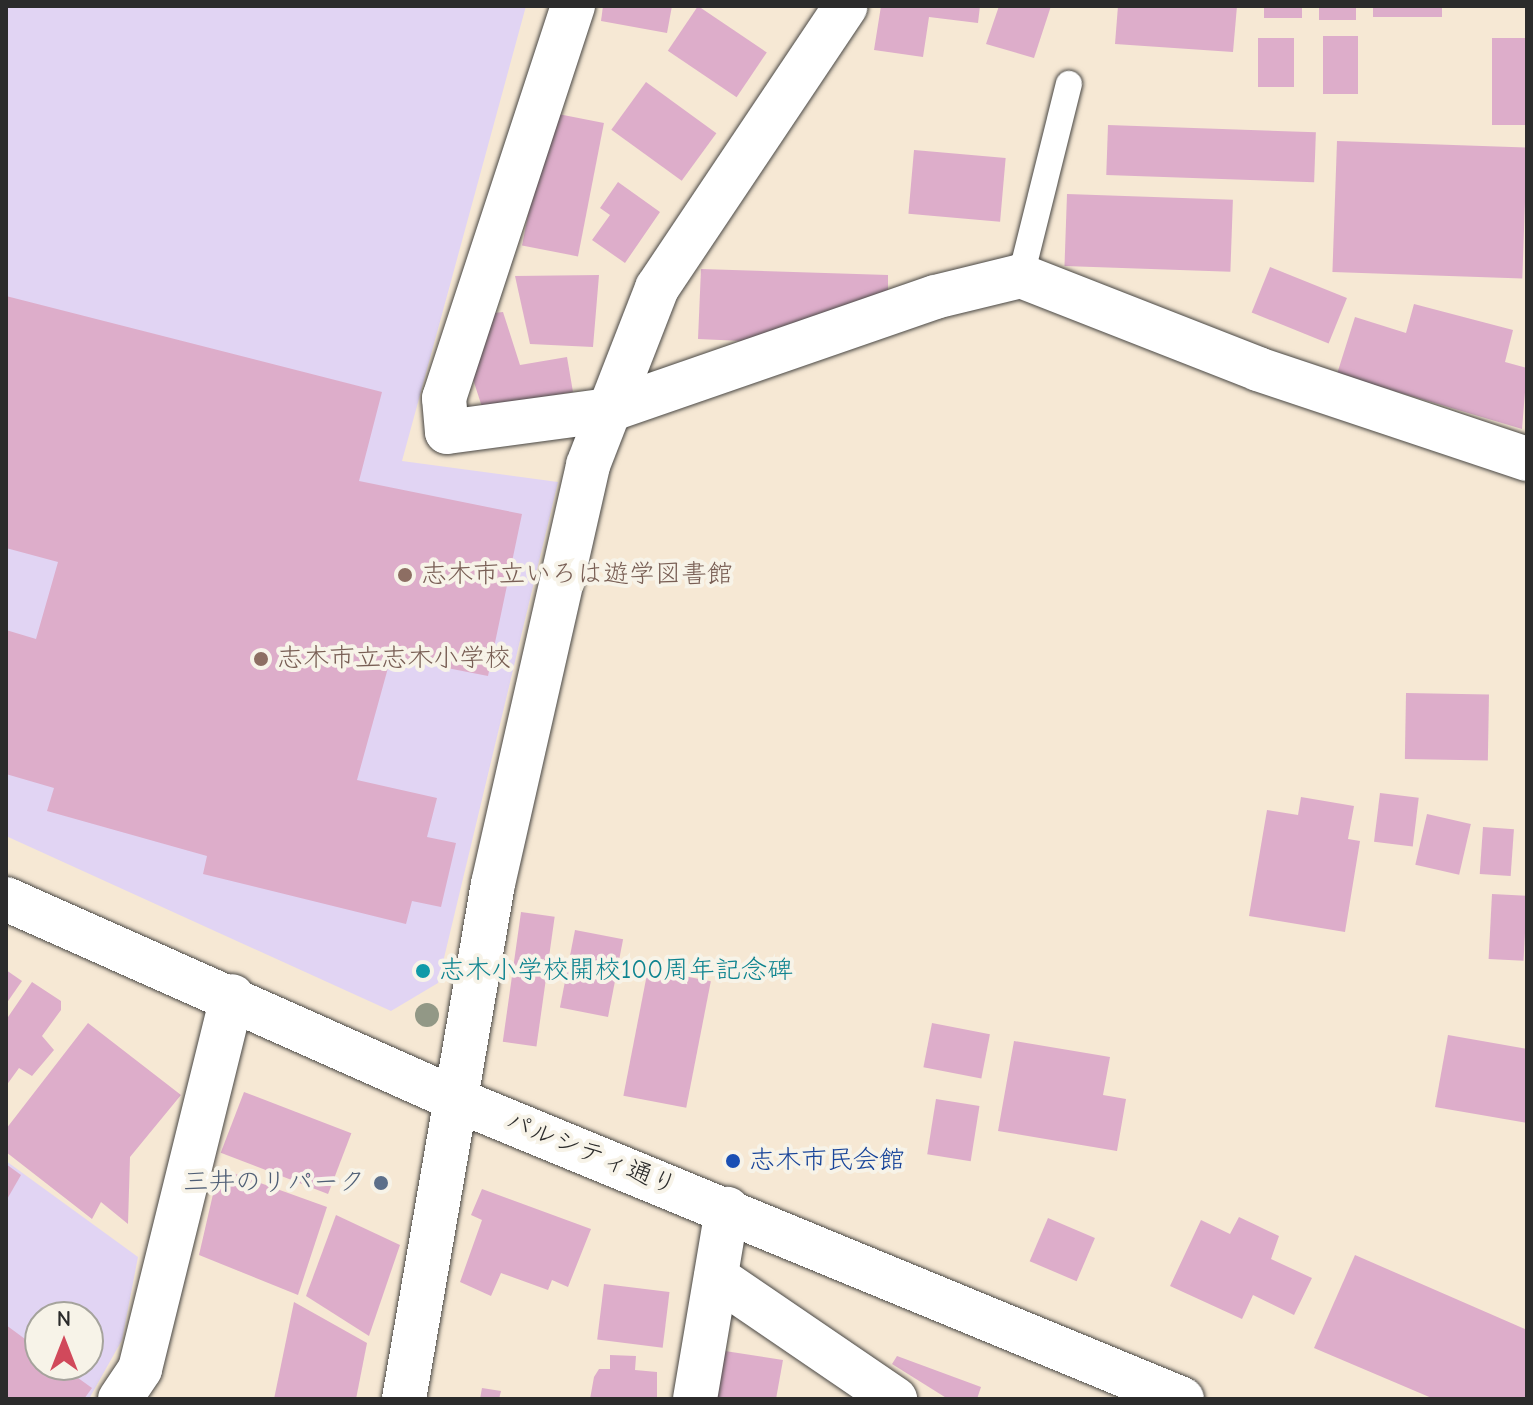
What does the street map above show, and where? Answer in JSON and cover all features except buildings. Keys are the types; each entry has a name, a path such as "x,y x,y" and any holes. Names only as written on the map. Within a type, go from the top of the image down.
{"street":[{"path":"573,6 444,398 447,432 609,410 920,301 1021,276 1258,369 1527,459"},
{"path":"404,1399 459,1101 493,884 588,465 657,288 846,6"},
{"name":"パルシティ通り","path":"6,899 232,996 459,1101 1182,1399"},
{"path":"120,1399 140,1369 232,996"},
{"path":"695,1399 727,1209"},
{"path":"716,1277 895,1399"}],"lane":[{"path":"1021,276 1069,84"}],"shaded area":[{"name":"志木市立志木小学校","path":"6,6 526,6 402,461 558,482 438,983 391,1011 6,836"},
{"path":"6,1161 138,1257 122,1340 104,1372 104,1301 24,1301 24,1381 99,1381 89,1399 6,1399"}],"place":[{"name":"志木市立いろは遊学図書館","path":"405,575"},
{"name":"志木市立志木小学校","path":"261,659"},
{"name":"志木小学校開校100周年記念碑","path":"423,971"},
{"name":"志木市民会館","path":"733,1161"},
{"name":"三井のリパーク","path":"381,1183"}]}
